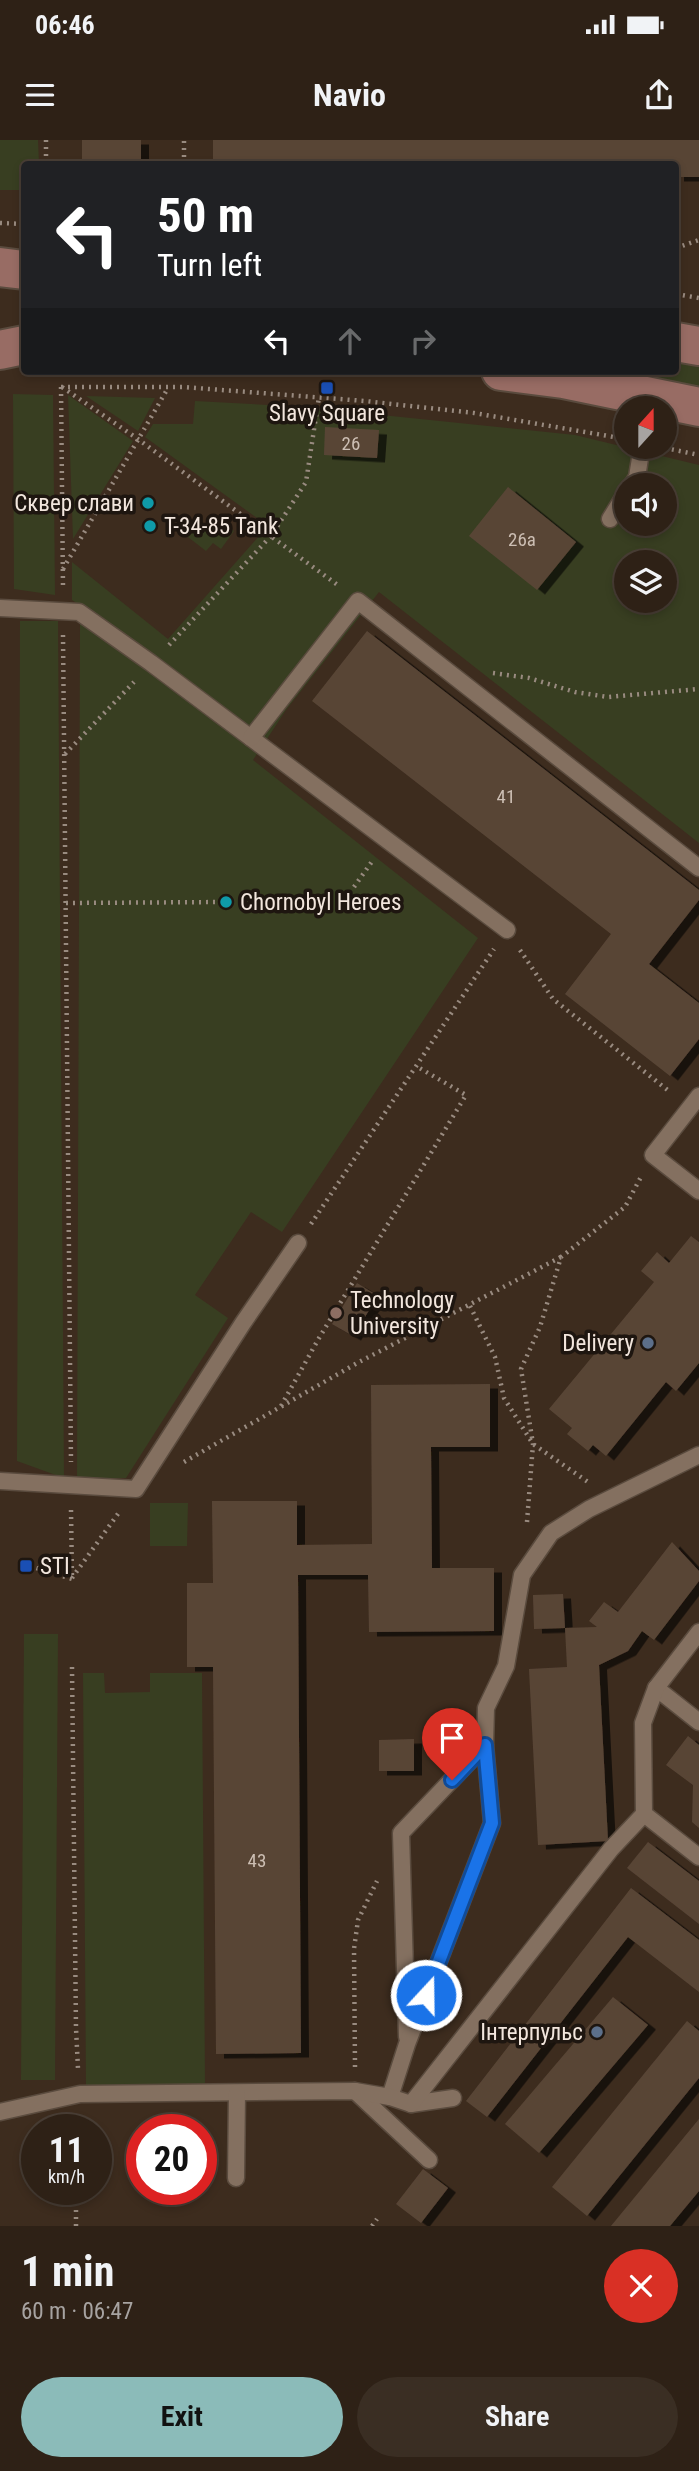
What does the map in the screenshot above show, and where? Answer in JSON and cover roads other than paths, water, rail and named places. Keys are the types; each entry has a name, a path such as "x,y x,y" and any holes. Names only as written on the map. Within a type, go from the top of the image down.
{"main road":[{"path":"0,267 21,270"},
{"path":"679,342 699,346"},
{"path":"0,350 21,346"},
{"path":"532,375 563,379 627,396"},
{"path":"677,405 699,407"}],"lane":[{"path":"610,519 614,512"},
{"path":"251,738 358,601 699,868"},
{"path":"0,608 79,612 152,663 507,930"},
{"path":"695,1102 653,1155 699,1191"},
{"path":"0,1481 136,1489 243,1323 298,1244"},
{"path":"390,2097 407,2044 492,1823 485,1745 486,1708 506,1666 522,1575 551,1533 612,1498 699,1455"},
{"path":"411,2104 611,1849 644,1814 643,1723 656,1688 699,1632"},
{"path":"656,1688 699,1722"},
{"path":"407,2044 401,1833 485,1745"},
{"path":"644,1814 699,1857"},
{"path":"0,2112 80,2094 355,2091 411,2104 453,2098"},
{"path":"355,2091 429,2160"},
{"path":"236,2178 237,2093"}],"place":[{"name":"Slavy Square","path":"327,388"},
{"name":"Сквер слави","path":"148,503"},
{"name":"T-34-85 Tank","path":"150,526"},
{"name":"Chornobyl Heroes","path":"226,902"},
{"name":"Technology University","path":"336,1313"},
{"name":"Delivery","path":"648,1343"},
{"name":"STI","path":"26,1566"},
{"name":"Інтерпульс","path":"597,2032"}]}
